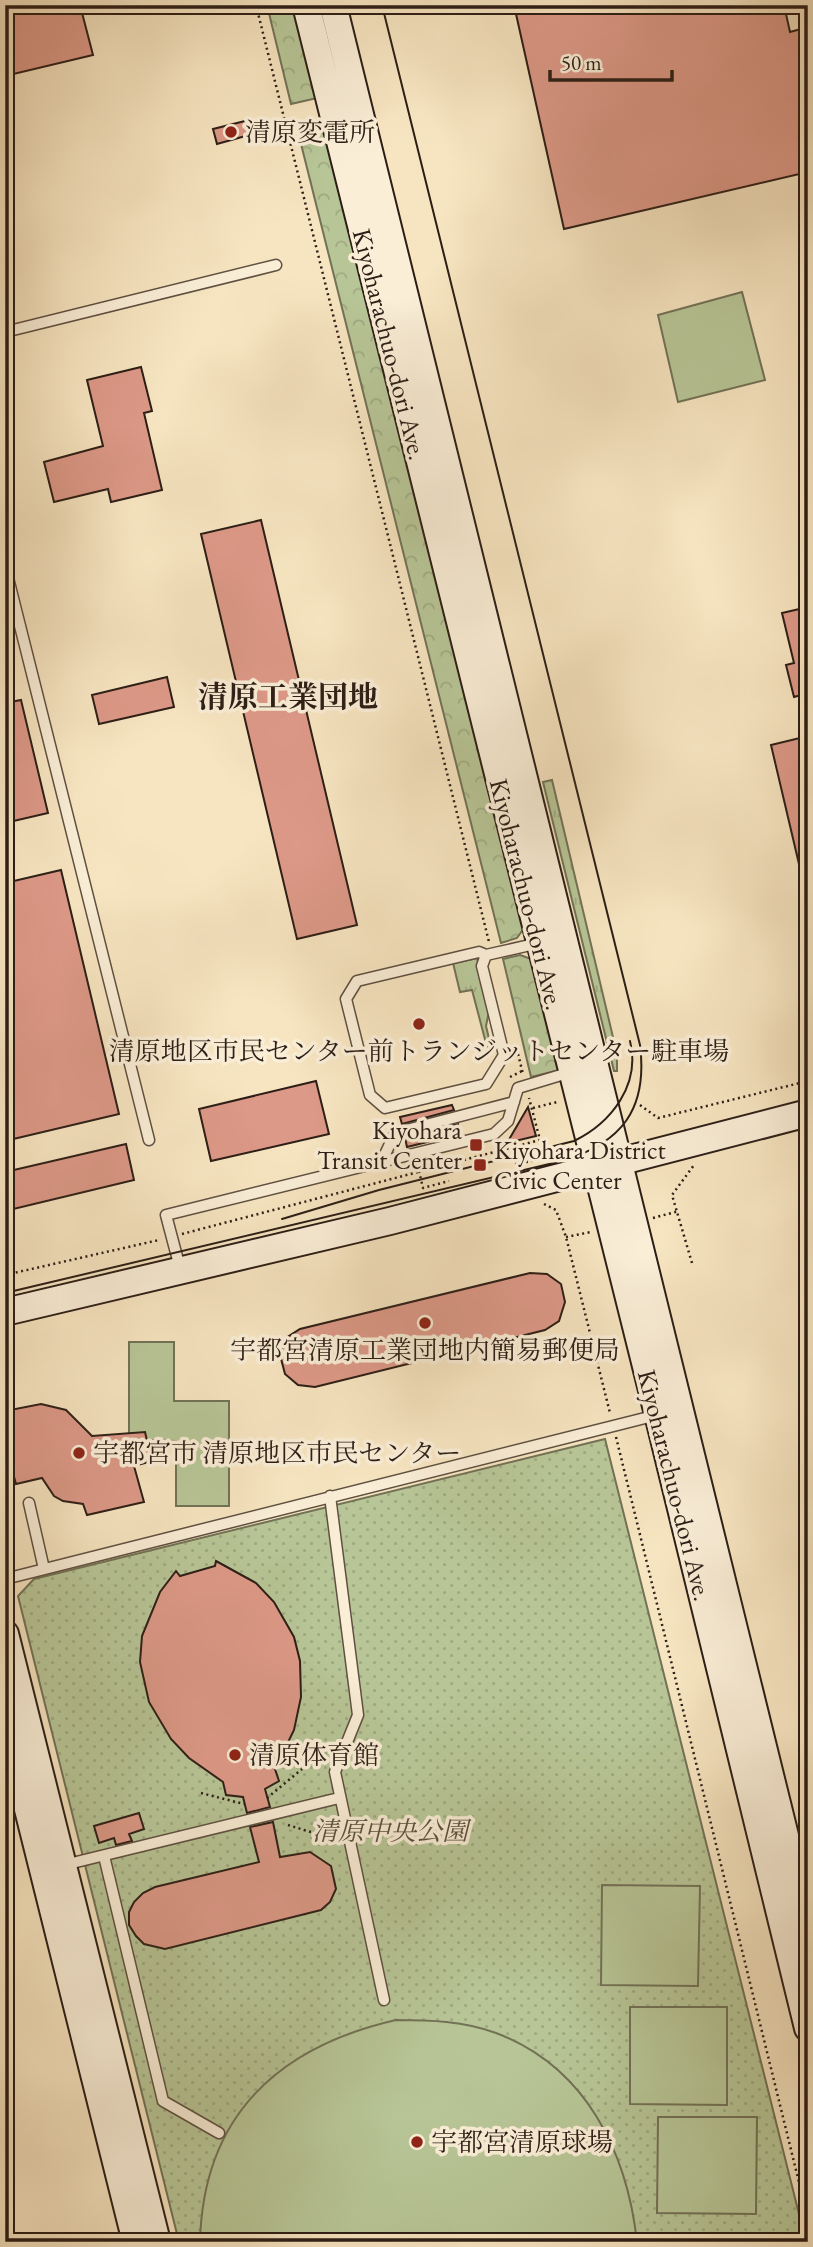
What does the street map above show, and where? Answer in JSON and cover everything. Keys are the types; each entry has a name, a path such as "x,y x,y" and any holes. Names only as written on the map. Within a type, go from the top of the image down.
{"street":[{"name":"Kiyoharachuo-dori Ave.","path":"306,5 572,1072 607,1165"},
{"name":"Kiyoharachuo-dori Ave.","path":"333,5 607,1165 808,1929"},
{"path":"5,1312 390,1221 808,1111"},
{"name":"Kiyoharachuo-dori Ave.","path":"670,1411 808,2028"},
{"path":"5,1634 157,2242"},
{"path":"5,1717 136,2242"}],"lane":[{"path":"5,332 276,265"},
{"path":"5,566 149,1140"},
{"path":"489,955 482,966 504,1055 491,1080 486,1084 385,1108 370,1095 346,999 357,981 479,952 489,955 539,943"},
{"path":"180,1269 166,1215 494,1134 508,1121 518,1088 572,1072"},
{"path":"381,1163 395,1133 514,1102"},
{"path":"5,1579 670,1411"},
{"path":"330,1496 358,1715 335,1772 384,2000"},
{"path":"29,1503 44,1569"},
{"path":"64,1866 339,1798"},
{"path":"104,1856 163,2101 219,2133"}],"path":[{"path":"256,5 489,955"},
{"path":"5,1275 275,1212 540,1140 515,1045"},
{"path":"640,1105 658,1118 808,1081"},
{"path":"531,1108 567,1100"},
{"path":"515,1164 543,1158"},
{"path":"692,1263 679,1211 672,1195 694,1164"},
{"path":"419,1171 423,1188 449,1181"},
{"path":"556,1210 566,1237 613,1425 808,2219"},
{"path":"646,1220 679,1211"},
{"path":"566,1237 598,1231"},
{"path":"268,1798 302,1769"},
{"path":"201,1793 244,1804"},
{"path":"283,1823 314,1833"}],"green space":[{"path":"267,5 294,5 317,98 291,104"},
{"path":"325,129 524,928 517,938 501,943 299,136"},
{"path":"742,292 765,380 678,402 658,315"},
{"path":"552,780 617,1054 617,1071 614,1071 543,782"},
{"path":"520,955 534,960 560,1070 531,1077 503,959"},
{"path":"477,958 489,1011 486,1026 490,1043 487,1047 472,990 460,992 453,963"},
{"path":"129,1342 174,1342 174,1401 229,1401 229,1506 176,1506 176,1441 129,1440"},
{"name":"清原中央公園","path":"605,1439 806,2242 179,2242 18,1596 34,1579"},
{"path":"602,1885 700,1886 698,1986 601,1985"},
{"path":"630,2007 727,2007 727,2105 630,2104"},
{"name":"宇都宮清原球場","path":"396,2020 446,2022 484,2029 527,2048 555,2067 578,2090 612,2145 632,2209 637,2242 200,2242 204,2197 215,2158 232,2124 255,2094 283,2069 316,2048 354,2032"},
{"path":"658,2117 757,2117 756,2214 657,2213"},
{"path":"690,2235 786,2235 786,2242 690,2242"}],"building":[{"path":"5,5 80,5 93,55 5,76"},
{"path":"514,5 784,5 790,32 808,27 808,172 564,229"},
{"name":"清原変電所","path":"245,121 249,135 217,144 213,129"},
{"path":"141,367 152,411 144,413 162,490 111,502 108,489 54,502 44,462 103,446 87,380"},
{"path":"261,520 357,925 297,939 201,534"},
{"path":"808,607 808,693 794,697 786,665 794,663 782,613"},
{"path":"167,677 174,707 99,724 92,695"},
{"path":"21,700 48,813 5,823 5,703"},
{"path":"808,736 808,880 803,881 771,745"},
{"path":"61,870 119,1114 5,1141 5,883"},
{"path":"316,1081 329,1134 211,1161 199,1109"},
{"path":"452,1105 454,1110 402,1124 400,1117"},
{"path":"528,1107 536,1136 507,1143"},
{"path":"458,1124 460,1134 407,1147 405,1138"},
{"path":"126,1144 134,1180 5,1211 5,1172"},
{"path":"530,1273 547,1274 561,1284 565,1302 559,1321 545,1330 315,1387 298,1385 285,1374 280,1355 286,1338 300,1329"},
{"name":"宇都宮市 清原地区市民センター","path":"41,1404 66,1410 92,1436 145,1432 152,1461 134,1466 144,1502 87,1515 83,1504 63,1501 54,1496 42,1478 16,1484 5,1444 5,1411"},
{"name":"清原体育館","path":"216,1561 256,1583 274,1602 294,1637 300,1661 301,1697 294,1730 275,1769 279,1781 265,1789 270,1807 247,1813 243,1797 226,1795 223,1782 189,1758 171,1739 149,1702 140,1662 142,1636 160,1592 176,1571 180,1576 215,1566"},
{"path":"139,1813 144,1829 129,1834 132,1841 116,1845 114,1838 99,1843 94,1826"},
{"path":"273,1822 280,1857 310,1852 331,1866 336,1889 330,1902 321,1910 165,1949 144,1944 136,1936 129,1925 129,1912 143,1893 155,1887 259,1862 250,1827"}],"tram line":[{"path":"5,1293 562,1161 601,1144 615,1133 635,1105 640,1088 640,1045 382,5"},
{"path":"282,1219 379,1190 574,1141 600,1124 620,1101 631,1073 630,1041"}],"place":[{"name":"清原変電所","path":"231,132"},
{"name":"清原地区市民センター前トランジットセンター駐車場","path":"419,1024"},
{"name":"Kiyohara Transit Center","path":"476,1145"},
{"name":"Kiyohara District Civic Center","path":"480,1165"},
{"name":"宇都宮清原工業団地内簡易郵便局","path":"425,1323"},
{"name":"宇都宮市 清原地区市民センター","path":"79,1453"},
{"name":"清原体育館","path":"235,1755"},
{"name":"宇都宮清原球場","path":"417,2142"}],"district":[{"name":"清原工業団地","path":"288,697"}]}
